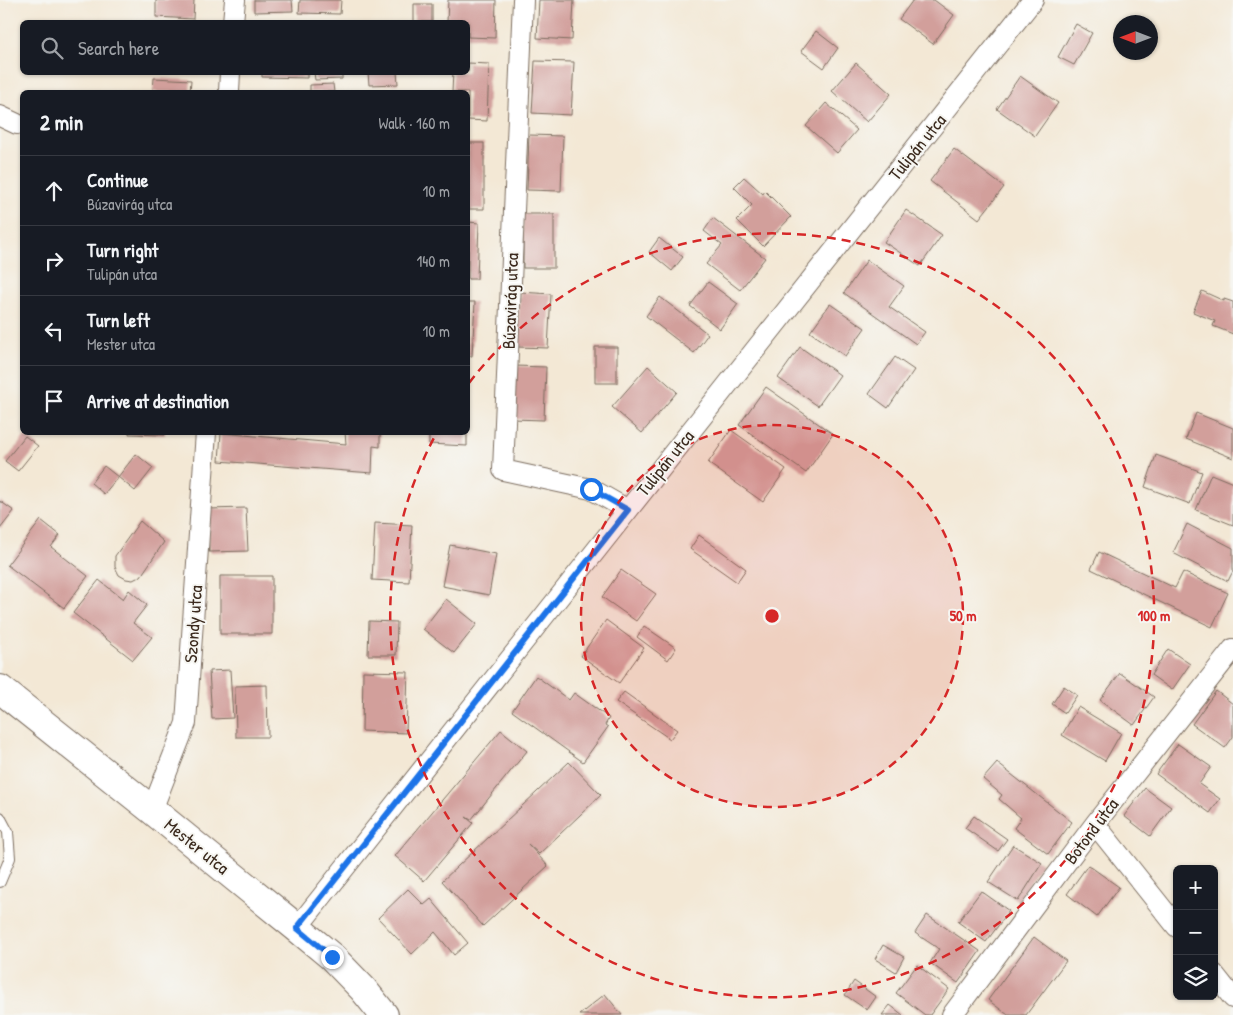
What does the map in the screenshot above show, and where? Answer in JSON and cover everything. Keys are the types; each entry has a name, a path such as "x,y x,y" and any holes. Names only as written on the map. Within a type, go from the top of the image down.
{"main road":[{"name":"Mester utca","path":"0,689 332,957 363,989 384,1015"}],"street":[{"path":"233,20 235,0"},
{"name":"Búzavirág utca","path":"523,0 503,470 591,489 628,510"},
{"name":"Tulipán utca","path":"297,928 1034,0"},
{"path":"229,90 230,75"},
{"name":"Szondy utca","path":"152,810 186,723 206,435"},
{"name":"Botond utca","path":"952,1015 1095,824 1233,649"},
{"path":"1095,824 1173,922"},
{"path":"1218,979 1233,998"}],"lane":[{"path":"0,817 8,832 10,858 0,882"}],"building":[{"path":"156,0 194,0 193,19 156,17"},
{"path":"254,0 292,0 293,11 254,12"},
{"path":"300,0 341,0 340,14 299,13"},
{"path":"448,0 496,0 495,38 470,37 470,20 447,20"},
{"path":"539,0 574,0 572,40 537,38"},
{"path":"913,0 934,0 954,15 933,44 899,19"},
{"path":"414,4 432,4 432,20 414,20"},
{"path":"1076,24 1092,33 1074,65 1058,57"},
{"path":"816,31 838,48 824,68 801,51"},
{"path":"535,61 574,62 571,115 532,113"},
{"path":"470,63 489,64 487,121 470,120 470,90 452,90 453,75 470,75"},
{"path":"856,63 891,94 867,122 832,91"},
{"path":"262,75 307,75 307,78 262,77"},
{"path":"314,75 342,75 342,79 315,80"},
{"path":"368,75 397,75 398,84 369,85"},
{"path":"1020,76 1058,103 1035,136 997,109"},
{"path":"154,78 191,80 190,90 153,90"},
{"path":"333,84 334,90 310,90 310,85"},
{"path":"826,103 857,130 837,153 806,126"},
{"path":"529,135 563,136 561,191 527,190"},
{"path":"470,143 484,143 484,209 470,209"},
{"path":"954,149 1004,187 979,219 930,181"},
{"path":"744,177 763,194 765,191 791,217 763,246 737,220 752,205 734,187"},
{"path":"906,210 942,235 920,266 884,242"},
{"path":"523,214 554,214 554,268 523,268"},
{"path":"713,218 765,258 740,290 706,264 722,245 704,231"},
{"path":"470,222 479,223 477,279 470,279"},
{"path":"659,238 683,257 672,271 649,252"},
{"path":"867,260 904,286 889,307 925,332 916,344 844,293"},
{"path":"708,282 738,304 720,329 690,306"},
{"path":"1202,291 1224,301 1224,299 1233,302 1233,334 1213,326 1215,321 1193,312"},
{"path":"520,292 551,294 548,348 517,347"},
{"path":"660,297 708,334 694,353 646,316"},
{"path":"470,302 475,302 472,356 470,356"},
{"path":"830,304 865,328 845,356 810,332"},
{"path":"595,347 617,347 617,383 595,383"},
{"path":"800,347 840,375 818,406 778,378"},
{"path":"895,357 914,370 888,408 869,394"},
{"path":"515,366 546,367 544,420 512,419"},
{"path":"648,366 677,392 642,433 612,407"},
{"path":"766,387 833,434 806,473 739,425"},
{"path":"1196,413 1233,428 1233,458 1186,439"},
{"path":"731,430 786,469 763,502 708,463"},
{"path":"221,435 244,435 346,444 345,435 380,435 380,447 373,446 372,473 219,461"},
{"path":"429,435 467,435 467,446 429,444"},
{"path":"25,436 38,446 18,471 5,461"},
{"path":"136,454 153,468 135,491 118,477"},
{"path":"1156,455 1202,472 1190,504 1145,487"},
{"path":"104,466 118,477 104,494 91,483"},
{"path":"1211,474 1233,483 1233,525 1196,510"},
{"path":"0,501 14,511 0,529"},
{"path":"246,508 248,551 209,552 208,509"},
{"path":"41,520 60,535 51,547 88,576 64,608 7,565"},
{"path":"140,521 164,542 141,576 133,580 126,579 119,575 115,567 115,556"},
{"path":"375,523 412,525 409,582 372,580"},
{"path":"1187,524 1233,548 1233,571 1228,581 1173,553"},
{"path":"699,535 746,569 737,582 690,549"},
{"path":"450,545 496,554 489,595 442,586"},
{"path":"1099,552 1175,588 1183,572 1228,593 1212,627 1091,569"},
{"path":"621,570 656,594 636,621 602,597"},
{"path":"220,576 272,576 272,634 220,634"},
{"path":"99,580 123,599 129,590 147,605 133,623 152,637 133,660 73,613"},
{"path":"446,599 477,624 454,653 423,629"},
{"path":"606,620 644,648 619,683 581,656"},
{"path":"369,621 397,622 396,655 368,655"},
{"path":"644,626 676,648 668,660 637,637"},
{"path":"1168,649 1190,664 1172,690 1151,675"},
{"path":"230,670 233,718 212,719 209,671"},
{"path":"363,671 408,672 406,733 362,731"},
{"path":"1120,673 1154,697 1134,725 1100,700"},
{"path":"536,676 569,700 574,693 609,718 605,725 608,727 583,762 512,711"},
{"path":"267,685 268,737 236,737 235,686"},
{"path":"1064,686 1077,695 1065,713 1052,704"},
{"path":"1216,691 1233,704 1233,737 1225,748 1192,724"},
{"path":"624,692 677,730 670,739 616,702"},
{"path":"1078,707 1121,733 1105,761 1062,735"},
{"path":"501,730 527,751 471,820 466,817 473,823 424,881 395,856"},
{"path":"1178,744 1211,767 1199,784 1220,799 1210,813 1156,774"},
{"path":"569,762 601,795 539,854 528,844 548,866 483,926 442,881"},
{"path":"997,763 1072,822 1048,854 1014,828 1021,818 999,799 1002,795 983,779"},
{"path":"1145,788 1171,807 1150,836 1124,816"},
{"path":"974,816 1007,839 998,851 965,828"},
{"path":"1013,845 1042,863 1018,901 988,882"},
{"path":"1088,865 1119,887 1097,917 1067,894"},
{"path":"408,889 424,905 431,899 468,943 454,955 435,932 412,954 378,918"},
{"path":"981,891 1009,911 986,942 958,922"},
{"path":"927,915 980,951 958,983 930,963 939,949 915,933"},
{"path":"1034,937 1066,961 1026,1015 1008,1015 988,1000"},
{"path":"883,945 904,957 896,972 875,959"},
{"path":"917,965 949,989 930,1015 925,1015 896,993"},
{"path":"854,981 876,997 867,1010 845,995"},
{"path":"605,994 622,1015 579,1015"},
{"path":"890,1005 903,1015 882,1015"}],"route":[{"path":"332,957 297,928 628,510 591,489"}]}
